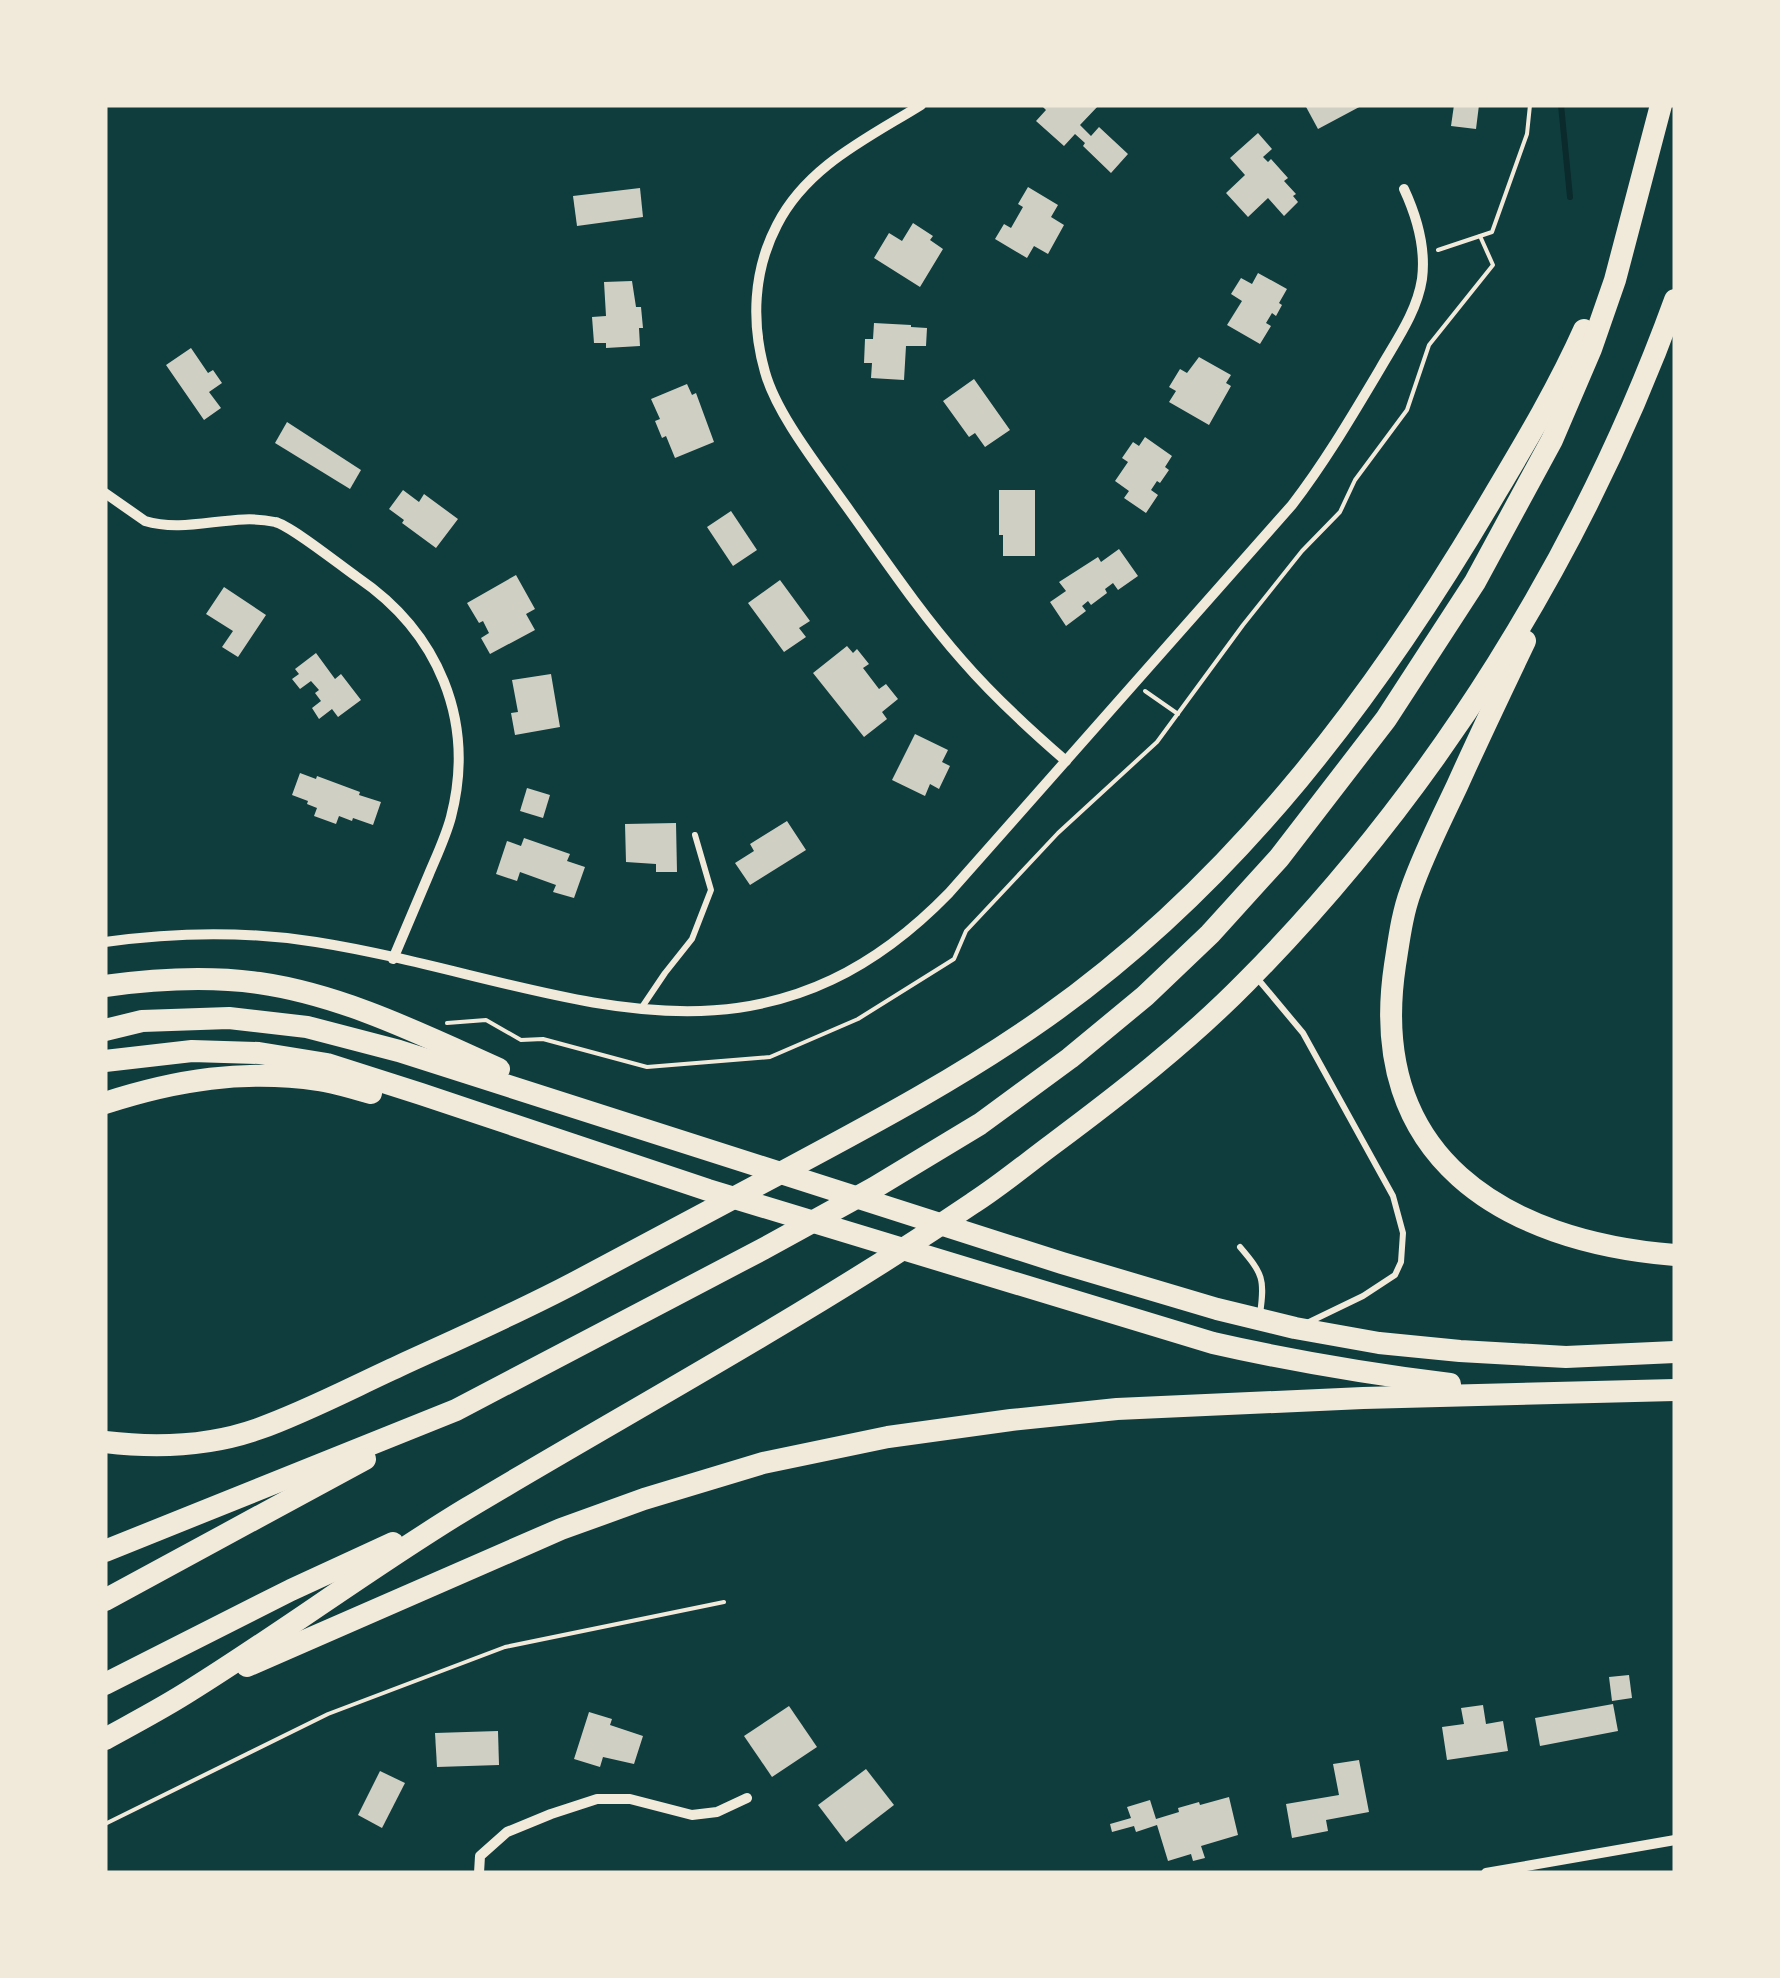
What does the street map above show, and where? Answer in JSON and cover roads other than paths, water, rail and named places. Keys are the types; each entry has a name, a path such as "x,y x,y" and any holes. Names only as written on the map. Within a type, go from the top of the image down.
{"highway":[{"path":"105,1600 874,1188 980,1124 1070,1058 1145,996 1210,934 1330,795 1386,719 1476,582 1552,440 1591,349 1615,280 1661,105"},
{"path":"105,1442 142,1446 207,1442 255,1430 527,1308 952,1078 1048,1016 1118,960 1253,834 1360,700 1455,562 1531,432 1578,343 1630,222"},
{"path":"1675,300 1647,376 1605,470 1410,892 1400,931 1390,1026 1402,1090 1433,1148 1460,1180 1516,1216 1562,1233 1614,1247 1675,1255"},
{"path":"105,1740 189,1691 460,1513 779,1326 978,1200 1168,1054 1254,974 1320,904 1429,766 1530,610 1605,470"},
{"path":"105,986 201,980 260,984 319,997 402,1026 512,1074 756,1163"},
{"path":"105,1030 142,1021 229,1018 307,1027 399,1050 1062,1263 1217,1310 1295,1328 1460,1351 1566,1357 1675,1352"},
{"path":"105,1061 192,1051 258,1052 327,1064 708,1190"},
{"path":"105,1103 152,1088 212,1077 320,1080 708,1190 1213,1343 1295,1362 1456,1385 1564,1392"},
{"path":"189,1691 561,1529 644,1498 763,1463 888,1438 1117,1409 1675,1390"},
{"path":"105,1550 456,1410"},
{"path":"105,1684 290,1590 460,1513"}],"street":[{"path":"921,105 831,160 794,197 777,224 758,278 759,348 765,375 782,410 815,463 926,617 1004,706 1066,761"},
{"path":"105,942 185,934 250,934 319,942 568,997 640,1010 700,1012 738,1010 807,992 857,967 934,909 1317,473 1404,328 1417,298 1423,256 1420,234 1404,189"},
{"path":"105,493 153,523 172,526 244,520 278,522 384,595 432,655 453,710 458,778 447,831 393,959"},
{"path":"479,1873 480,1856 508,1832 598,1800 630,1799 692,1815 717,1812 748,1798"},
{"path":"1486,1873 1675,1840"}],"lane":[{"path":"640,1010 692,939 710,890 695,835"},
{"path":"1254,974 1303,1033 1393,1196 1403,1234 1401,1262 1395,1276 1295,1328"},
{"path":"1240,1247 1262,1277 1259,1320"}],"waterway":[{"path":"1561,105 1570,197"}]}
